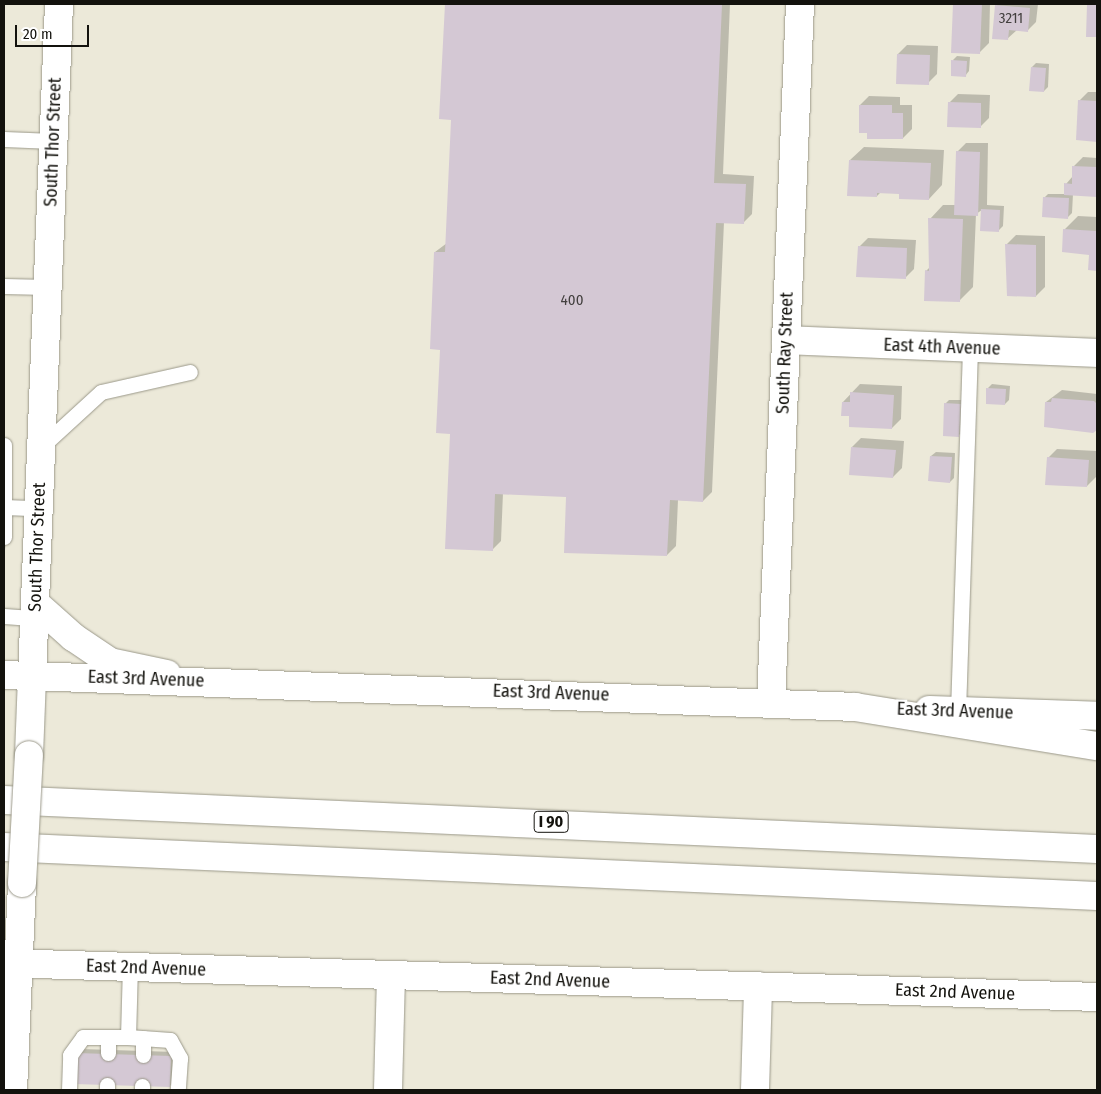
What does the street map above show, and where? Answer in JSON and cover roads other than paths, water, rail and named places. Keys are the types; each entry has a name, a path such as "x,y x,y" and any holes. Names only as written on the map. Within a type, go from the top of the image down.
{"main road":[{"name":"South Thor Street","path":"13,1090 11,963 22,883 29,755 37,508 59,4"},
{"name":"South Ray Street","path":"771,702 800,4"},
{"name":"East 4th Avenue","path":"786,340 1097,353"},
{"path":"35,611 110,662 198,680"},
{"name":"East 3rd Avenue","path":"4,675 198,680 1097,716"},
{"path":"855,707 1097,746"},
{"name":"I 90","path":"4,800 1097,849"},
{"path":"4,847 1097,896"},
{"name":"East 2nd Avenue","path":"11,963 1097,997"},
{"path":"388,1090 391,976"},
{"path":"755,1090 758,986"}],"lane":[{"path":"4,139 53,141"},
{"path":"4,286 47,288"},
{"path":"958,711 970,348"},
{"path":"41,447 101,392 190,372"},
{"path":"4,445 4,536"},
{"path":"4,507 37,508"},
{"path":"4,616 35,611"},
{"path":"130,967 135,1038 143,1055"},
{"path":"69,1090 70,1055 83,1037 108,1037 170,1040 180,1058 178,1090"},
{"path":"108,1037 108,1053"}]}
